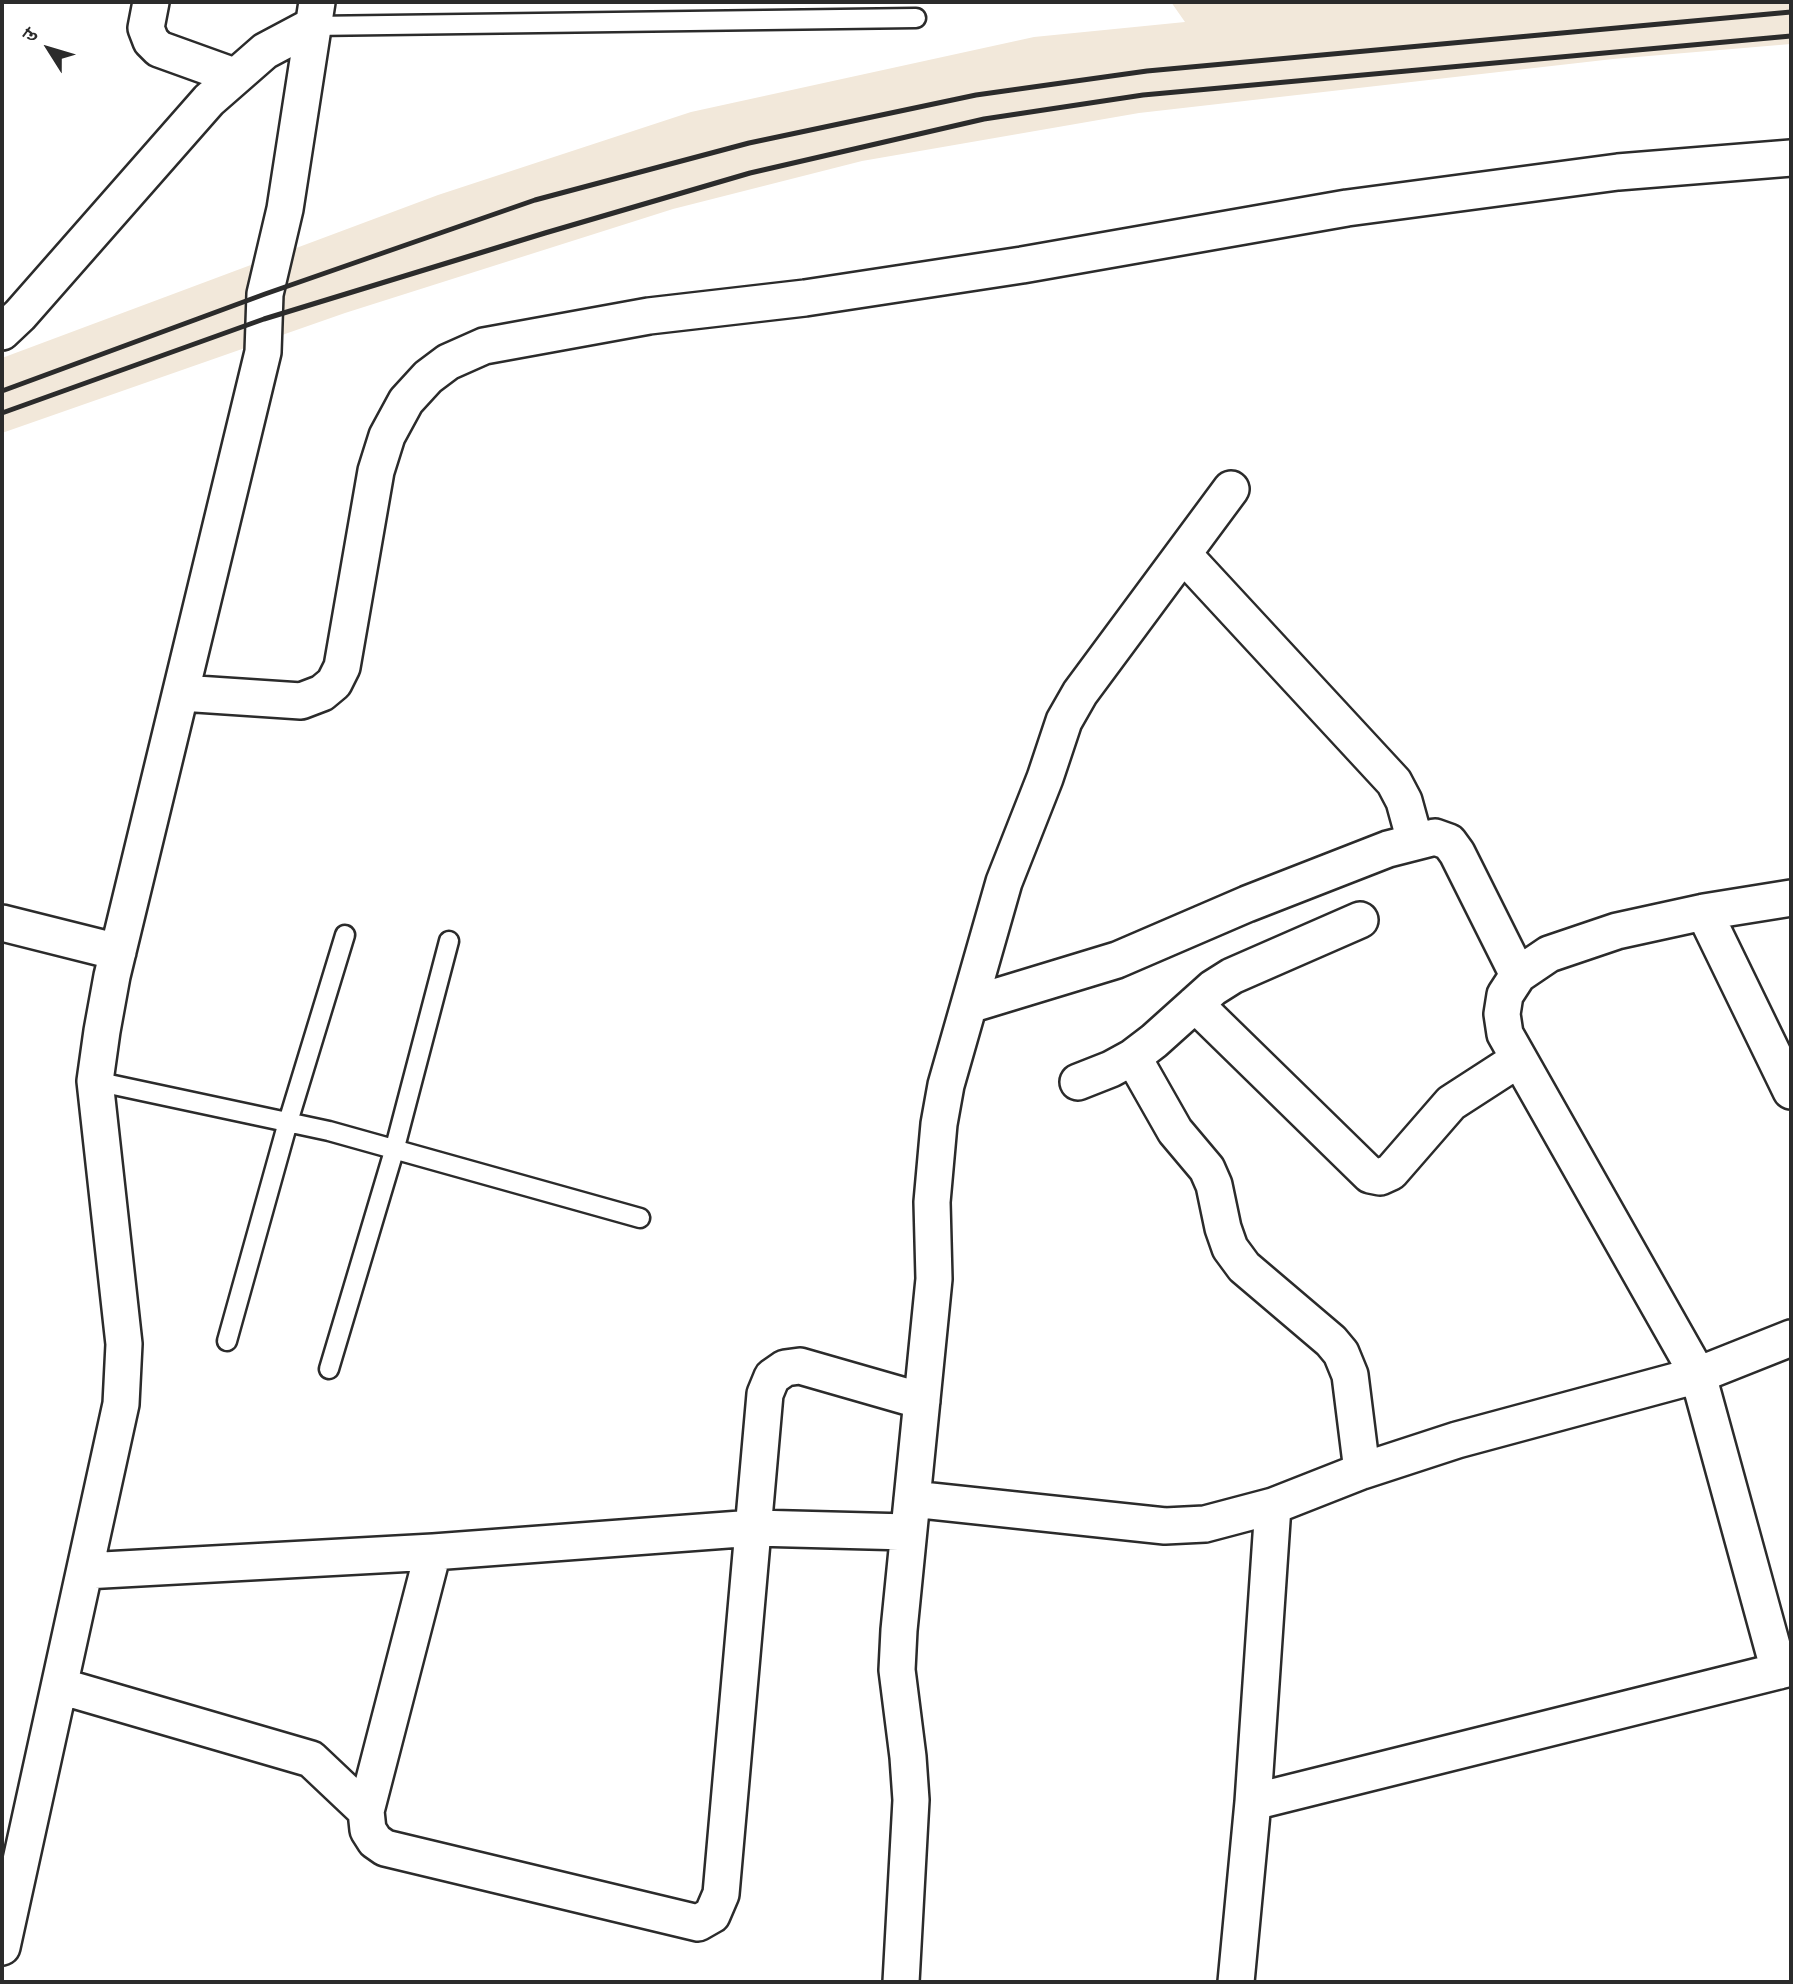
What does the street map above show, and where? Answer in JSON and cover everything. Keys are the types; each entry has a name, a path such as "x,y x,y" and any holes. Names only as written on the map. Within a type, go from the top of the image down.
{"street":[{"path":"151,2 146,29 151,41 159,49 234,76"},
{"path":"2,332 20,315 209,100 234,76 314,14"},
{"path":"2,1947 121,1404 124,1344 95,1081 102,1031 118,952 263,352 265,294 285,209 314,14"},
{"path":"181,693 301,701 322,693 334,683 342,667 376,471 387,436 407,401 428,377 448,362 484,346 649,316 805,298 1022,265 1347,208 1618,172 1791,158"},
{"path":"901,1982 911,1800 897,1670 934,1279 934,1160 946,1086 1004,882 1045,778 1064,721 1080,693 1231,489"},
{"path":"1183,554 1394,782 1404,801 1415,841"},
{"path":"968,1005 1117,960 1247,904 1415,841 1435,837 1449,842 1458,853 1518,975"},
{"path":"1253,1802 1785,1669 1698,1375 1505,1034 1502,1014 1505,995 1518,975 1549,954 1581,942 1704,912 1791,898"},
{"path":"1704,912 1791,1091"},
{"path":"1078,1082 1133,1057 1213,988 1253,965 1360,920"},
{"path":"2,923 118,952"},
{"path":"1195,1004 1370,1175 1380,1177 1391,1172 1451,1104 1519,1059"},
{"path":"1133,1057 1175,1131 1207,1169 1214,1185 1230,1248 1244,1266 1331,1341 1341,1353 1350,1375 1363,1471"},
{"path":"85,1571 433,1552 910,1515 1165,1526 1205,1524 1273,1506 1363,1471 1457,1440 1698,1375 1791,1338"},
{"path":"433,1552 366,1811 368,1830 375,1841 384,1848 698,1923 712,1915 721,1895 765,1394 772,1377 785,1368 800,1366 922,1401"},
{"path":"1236,1982 1253,1802 1273,1506"},
{"path":"60,1686 311,1759 366,1811"}],"lane":[{"path":"314,14 915,18"},
{"path":"227,1341 288,1122 345,935"},
{"path":"329,1369 394,1151 449,941"},
{"path":"95,1081 329,1131 640,1218"}],"shaded area":[{"path":"1171,2 1791,2 1791,44 1613,59 1139,113 862,161 673,209 345,313 2,433 2,358 438,195 691,112 1034,37 1185,22"}],"railway":[{"path":"2,391 265,294 535,200 749,143 976,95 1147,71 1791,12"},
{"path":"2,413 264,319 545,233 750,173 984,119 1143,95 1791,36"}]}
